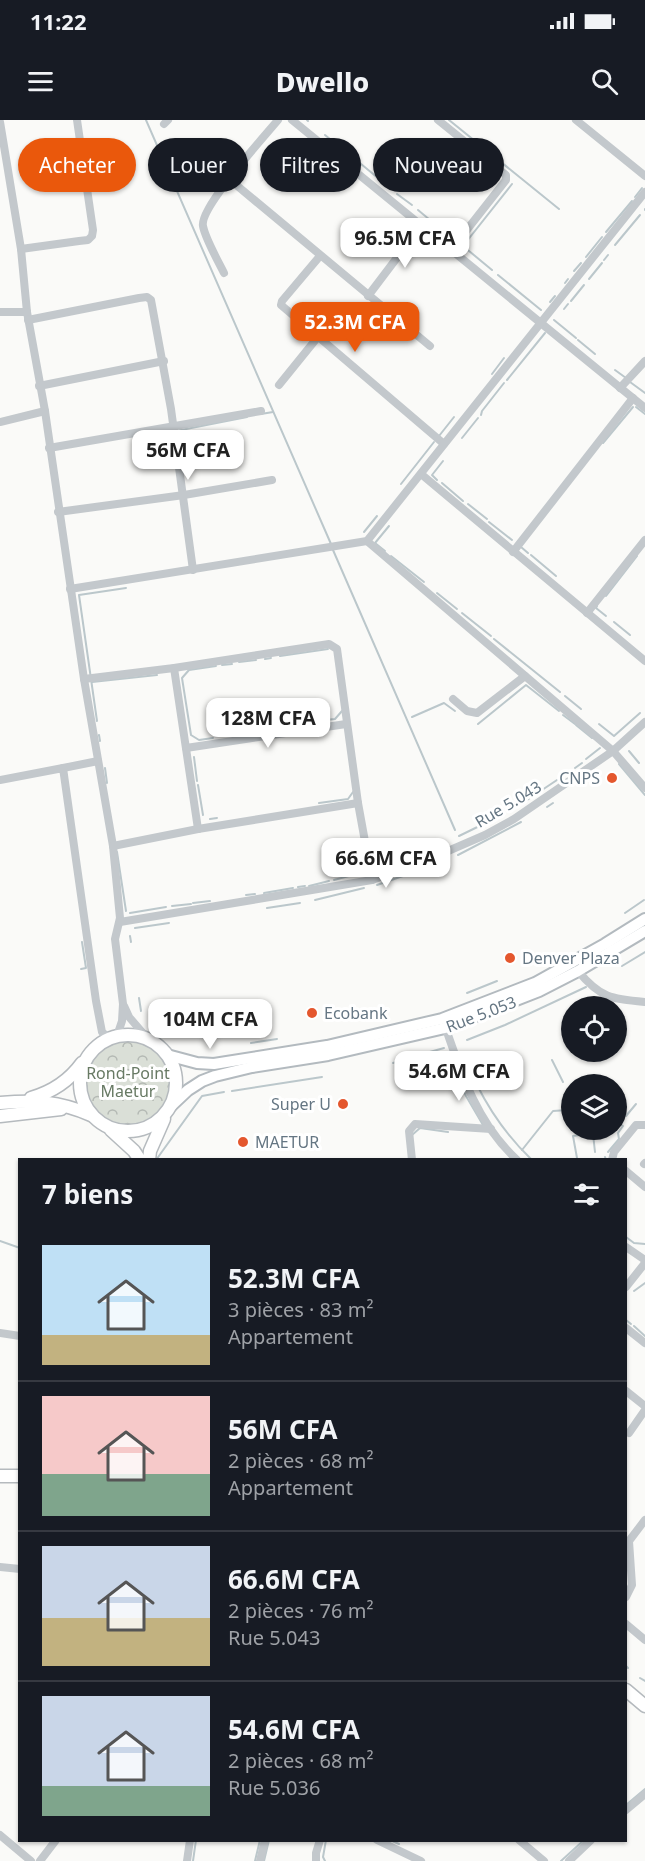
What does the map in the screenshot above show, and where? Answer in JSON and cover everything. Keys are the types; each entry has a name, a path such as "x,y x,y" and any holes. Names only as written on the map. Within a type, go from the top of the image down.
{"main road":[{"name":"Rue 5.053","path":"167,1055 196,1063 213,1064 444,1024 535,983 645,919"},
{"name":"Rue 5.053","path":"168,1110 188,1090 215,1076 252,1067 328,1055 444,1024 539,991 578,971 645,931"},
{"path":"15,1102 57,1087 75,1072 99,1044 113,1037 133,1035 148,1039 167,1055 174,1067 177,1080 176,1094 150,1151 149,1158"},
{"path":"85,1061 80,1074 80,1089 83,1102 91,1115"},
{"path":"0,1103 46,1101 75,1108 91,1115 105,1126 126,1143 138,1158"},
{"path":"0,1116 75,1108"},
{"path":"105,1126 121,1131 137,1131 153,1125 168,1110"},
{"path":"0,1476 18,1476"},
{"path":"627,1691 645,1706"}],"street":[{"path":"21,249 88,240 92,236 77,120"},
{"path":"248,157 278,120"},
{"path":"292,120 645,408"},
{"path":"438,120 506,176 506,180 451,250"},
{"path":"576,120 645,176"},
{"path":"0,122 21,249 28,316 45,411 58,512 112,846 120,922 114,939 123,1004 123,1016 113,1037 102,1032 96,1001 63,768"},
{"path":"220,192 203,215 203,226 224,273"},
{"path":"245,192 430,346"},
{"path":"70,589 367,541 645,192"},
{"path":"368,296 421,226"},
{"path":"320,256 281,305 444,444"},
{"path":"0,312 28,316 147,297 151,300 164,361 193,570"},
{"path":"279,385 317,338"},
{"path":"39,386 164,361"},
{"path":"620,388 645,361"},
{"path":"513,552 633,398"},
{"path":"0,422 45,411"},
{"path":"50,448 261,411"},
{"path":"421,474 645,661"},
{"path":"58,512 272,480"},
{"path":"587,613 645,540"},
{"path":"367,541 613,751 645,788"},
{"path":"84,679 333,645 337,649 346,724 372,880"},
{"path":"174,668 198,829"},
{"path":"453,699 467,711 477,713 525,676"},
{"name":"Rue 5.043","path":"120,922 372,880 417,864 485,835 548,797 613,751 645,722"},
{"path":"186,748 346,724"},
{"path":"0,780 98,761"},
{"path":"112,846 198,829 358,803"},
{"path":"578,971 596,990 615,1000 645,1002"},
{"path":"123,1004 129,1017 148,1039"},
{"path":"444,1024 464,1081 491,1129 515,1158"},
{"path":"412,1158 409,1131 415,1124 491,1129"},
{"path":"612,1158 614,1152 636,1125 645,1125"},
{"path":"627,1172 645,1187"},
{"path":"627,1248 645,1262 627,1286"},
{"path":"627,1329 645,1343"},
{"path":"0,1333 18,1336"},
{"path":"627,1392 645,1408 629,1433"},
{"path":"627,1595 632,1585 627,1543 645,1520"},
{"path":"0,1567 18,1569"},
{"path":"627,1625 645,1640"},
{"path":"627,1809 645,1794"},
{"path":"0,1835 31,1861"},
{"path":"40,1861 54,1842"},
{"path":"186,1861 190,1842"},
{"path":"260,1861 265,1842"},
{"path":"316,1861 319,1842"},
{"path":"381,1842 421,1861"},
{"path":"521,1842 544,1861"},
{"path":"569,1861 589,1842"}],"green space":[{"name":"Rond-Point Maetur","path":"128,1040 152,1047 164,1059 171,1083 164,1107 152,1119 128,1126 104,1119 92,1107 85,1083 92,1059 104,1047"}],"waterway":[{"path":"146,120 331,544"},
{"path":"449,120 559,209"},
{"path":"325,135 329,138"},
{"path":"361,164 373,174"},
{"path":"492,270 463,246 512,184"},
{"path":"635,197 642,188"},
{"path":"397,194 412,205"},
{"path":"606,232 632,201"},
{"path":"418,210 430,220"},
{"path":"615,245 640,215"},
{"path":"432,222 454,239"},
{"path":"586,257 602,237"},
{"path":"604,260 608,255"},
{"path":"574,271 581,263"},
{"path":"589,279 602,263"},
{"path":"498,275 541,310"},
{"path":"565,283 568,279"},
{"path":"571,301 584,285"},
{"path":"550,302 555,296"},
{"path":"564,309 568,304"},
{"path":"554,320 576,338"},
{"path":"507,380 545,333"},
{"path":"578,340 595,354"},
{"path":"492,374 504,358"},
{"path":"615,370 626,378"},
{"path":"630,382 645,393"},
{"path":"481,415 504,383"},
{"path":"603,443 633,407"},
{"path":"636,407 645,414"},
{"path":"261,414 273,412"},
{"path":"176,431 247,417"},
{"path":"439,436 454,417"},
{"path":"462,438 478,418"},
{"path":"401,484 434,442"},
{"path":"437,480 432,475 443,461"},
{"path":"442,483 463,501"},
{"path":"468,504 487,519"},
{"path":"364,532 377,516"},
{"path":"489,522 512,540"},
{"path":"385,551 375,543 389,526"},
{"path":"521,547 528,553"},
{"path":"333,550 455,830"},
{"path":"531,555 556,576"},
{"path":"391,556 424,582"},
{"path":"606,596 637,556"},
{"path":"97,721 79,595 126,588"},
{"path":"437,593 457,609"},
{"path":"597,606 596,608 606,616"},
{"path":"462,613 491,636"},
{"path":"614,622 630,635"},
{"path":"494,639 560,692"},
{"path":"280,656 328,649"},
{"path":"265,659 271,658"},
{"path":"239,662 256,660"},
{"path":"222,665 232,664"},
{"path":"213,738 199,740 191,735 182,678 189,670 216,666"},
{"path":"92,682 157,675"},
{"path":"478,724 526,685 559,711"},
{"path":"565,696 581,709"},
{"path":"412,717 444,703 455,711"},
{"path":"325,720 335,719 342,711"},
{"path":"599,724 614,736 640,713"},
{"path":"563,715 575,724"},
{"path":"576,725 592,738"},
{"path":"99,735 100,741"},
{"path":"586,759 600,748"},
{"path":"629,751 639,763"},
{"path":"194,757 197,781"},
{"path":"575,768 582,763"},
{"path":"619,764 645,795"},
{"path":"105,768 107,783"},
{"path":"521,804 557,780"},
{"path":"198,785 203,815"},
{"path":"319,803 348,799 353,792"},
{"path":"547,807 553,803"},
{"path":"459,836 504,814"},
{"path":"210,819 217,818"},
{"path":"458,855 521,822"},
{"path":"424,851 434,847"},
{"path":"117,852 126,911"},
{"path":"402,860 413,856"},
{"path":"380,868 399,861"},
{"path":"377,885 423,869"},
{"path":"334,880 367,871"},
{"path":"309,886 329,881"},
{"path":"298,887 305,886"},
{"path":"264,893 293,888"},
{"path":"315,900 364,888"},
{"path":"246,895 255,894"},
{"path":"625,913 644,900"},
{"path":"193,903 210,901"},
{"path":"267,908 300,903"},
{"path":"172,906 191,904"},
{"path":"130,913 166,907"},
{"path":"135,928 169,923"},
{"path":"130,936 131,942"},
{"path":"81,969 86,968 82,942"},
{"path":"622,966 645,952"},
{"path":"467,993 497,981"},
{"path":"467,1040 586,987"},
{"path":"139,998 141,1011"},
{"path":"251,1043 277,1039"},
{"path":"419,1055 444,1048"},
{"path":"393,1063 409,1058"},
{"path":"449,1058 466,1096 483,1125"},
{"path":"552,1060 561,1078"},
{"path":"232,1091 322,1077"},
{"path":"477,1085 501,1125 530,1158"},
{"path":"157,1158 202,1096 224,1092"},
{"path":"627,1115 636,1104"},
{"path":"522,1150 553,1111 561,1110"},
{"path":"412,1135 420,1128 448,1132"},
{"path":"574,1140 577,1158"},
{"path":"594,1140 595,1152"},
{"path":"608,1152 618,1140"},
{"path":"627,1238 634,1243 645,1244"},
{"path":"0,1241 18,1247"},
{"path":"634,1291 645,1283"},
{"path":"627,1321 631,1324"},
{"path":"634,1326 645,1336"},
{"path":"640,1678 645,1681"},
{"path":"627,1804 645,1789"},
{"path":"193,1861 196,1842"},
{"path":"255,1861 260,1842"},
{"path":"264,1861 269,1842"},
{"path":"325,1861 323,1857 326,1842"},
{"path":"394,1842 399,1844"},
{"path":"561,1861 582,1842"}],"place":[{"name":"CNPS","path":"612,778"},
{"name":"Denver Plaza","path":"510,958"},
{"name":"Ecobank","path":"312,1013"},
{"name":"Super U","path":"343,1104"},
{"name":"MAETUR","path":"243,1142"}]}
